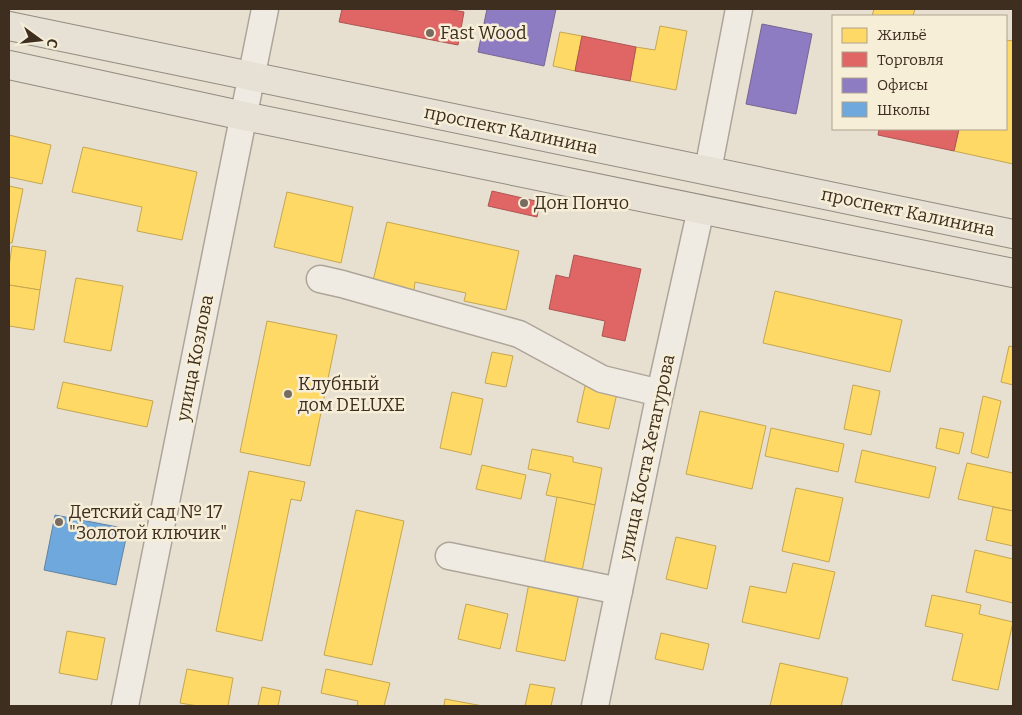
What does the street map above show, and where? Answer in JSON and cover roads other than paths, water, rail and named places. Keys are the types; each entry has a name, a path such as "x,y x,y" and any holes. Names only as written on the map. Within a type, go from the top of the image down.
{"main road":[{"name":"проспект Калинина","path":"9,26 1013,234"},
{"path":"9,65 244,116 1013,273"}],"street":[{"name":"улица Козлова","path":"125,706 265,9"},
{"path":"708,170 739,9"},
{"name":"улица Коста Хетагурова","path":"595,706 660,393 701,208"},
{"path":"320,279 519,334 602,379 660,393"},
{"path":"449,556 619,591"}],"place":[{"name":"Fast Wood","path":"430,33"},
{"name":"Дон Пончо","path":"524,203"},
{"name":"Клубный дом DELUXE","path":"288,394"},
{"name":"Детский сад № 17 \"Золотой ключик\"","path":"59,522"}]}
